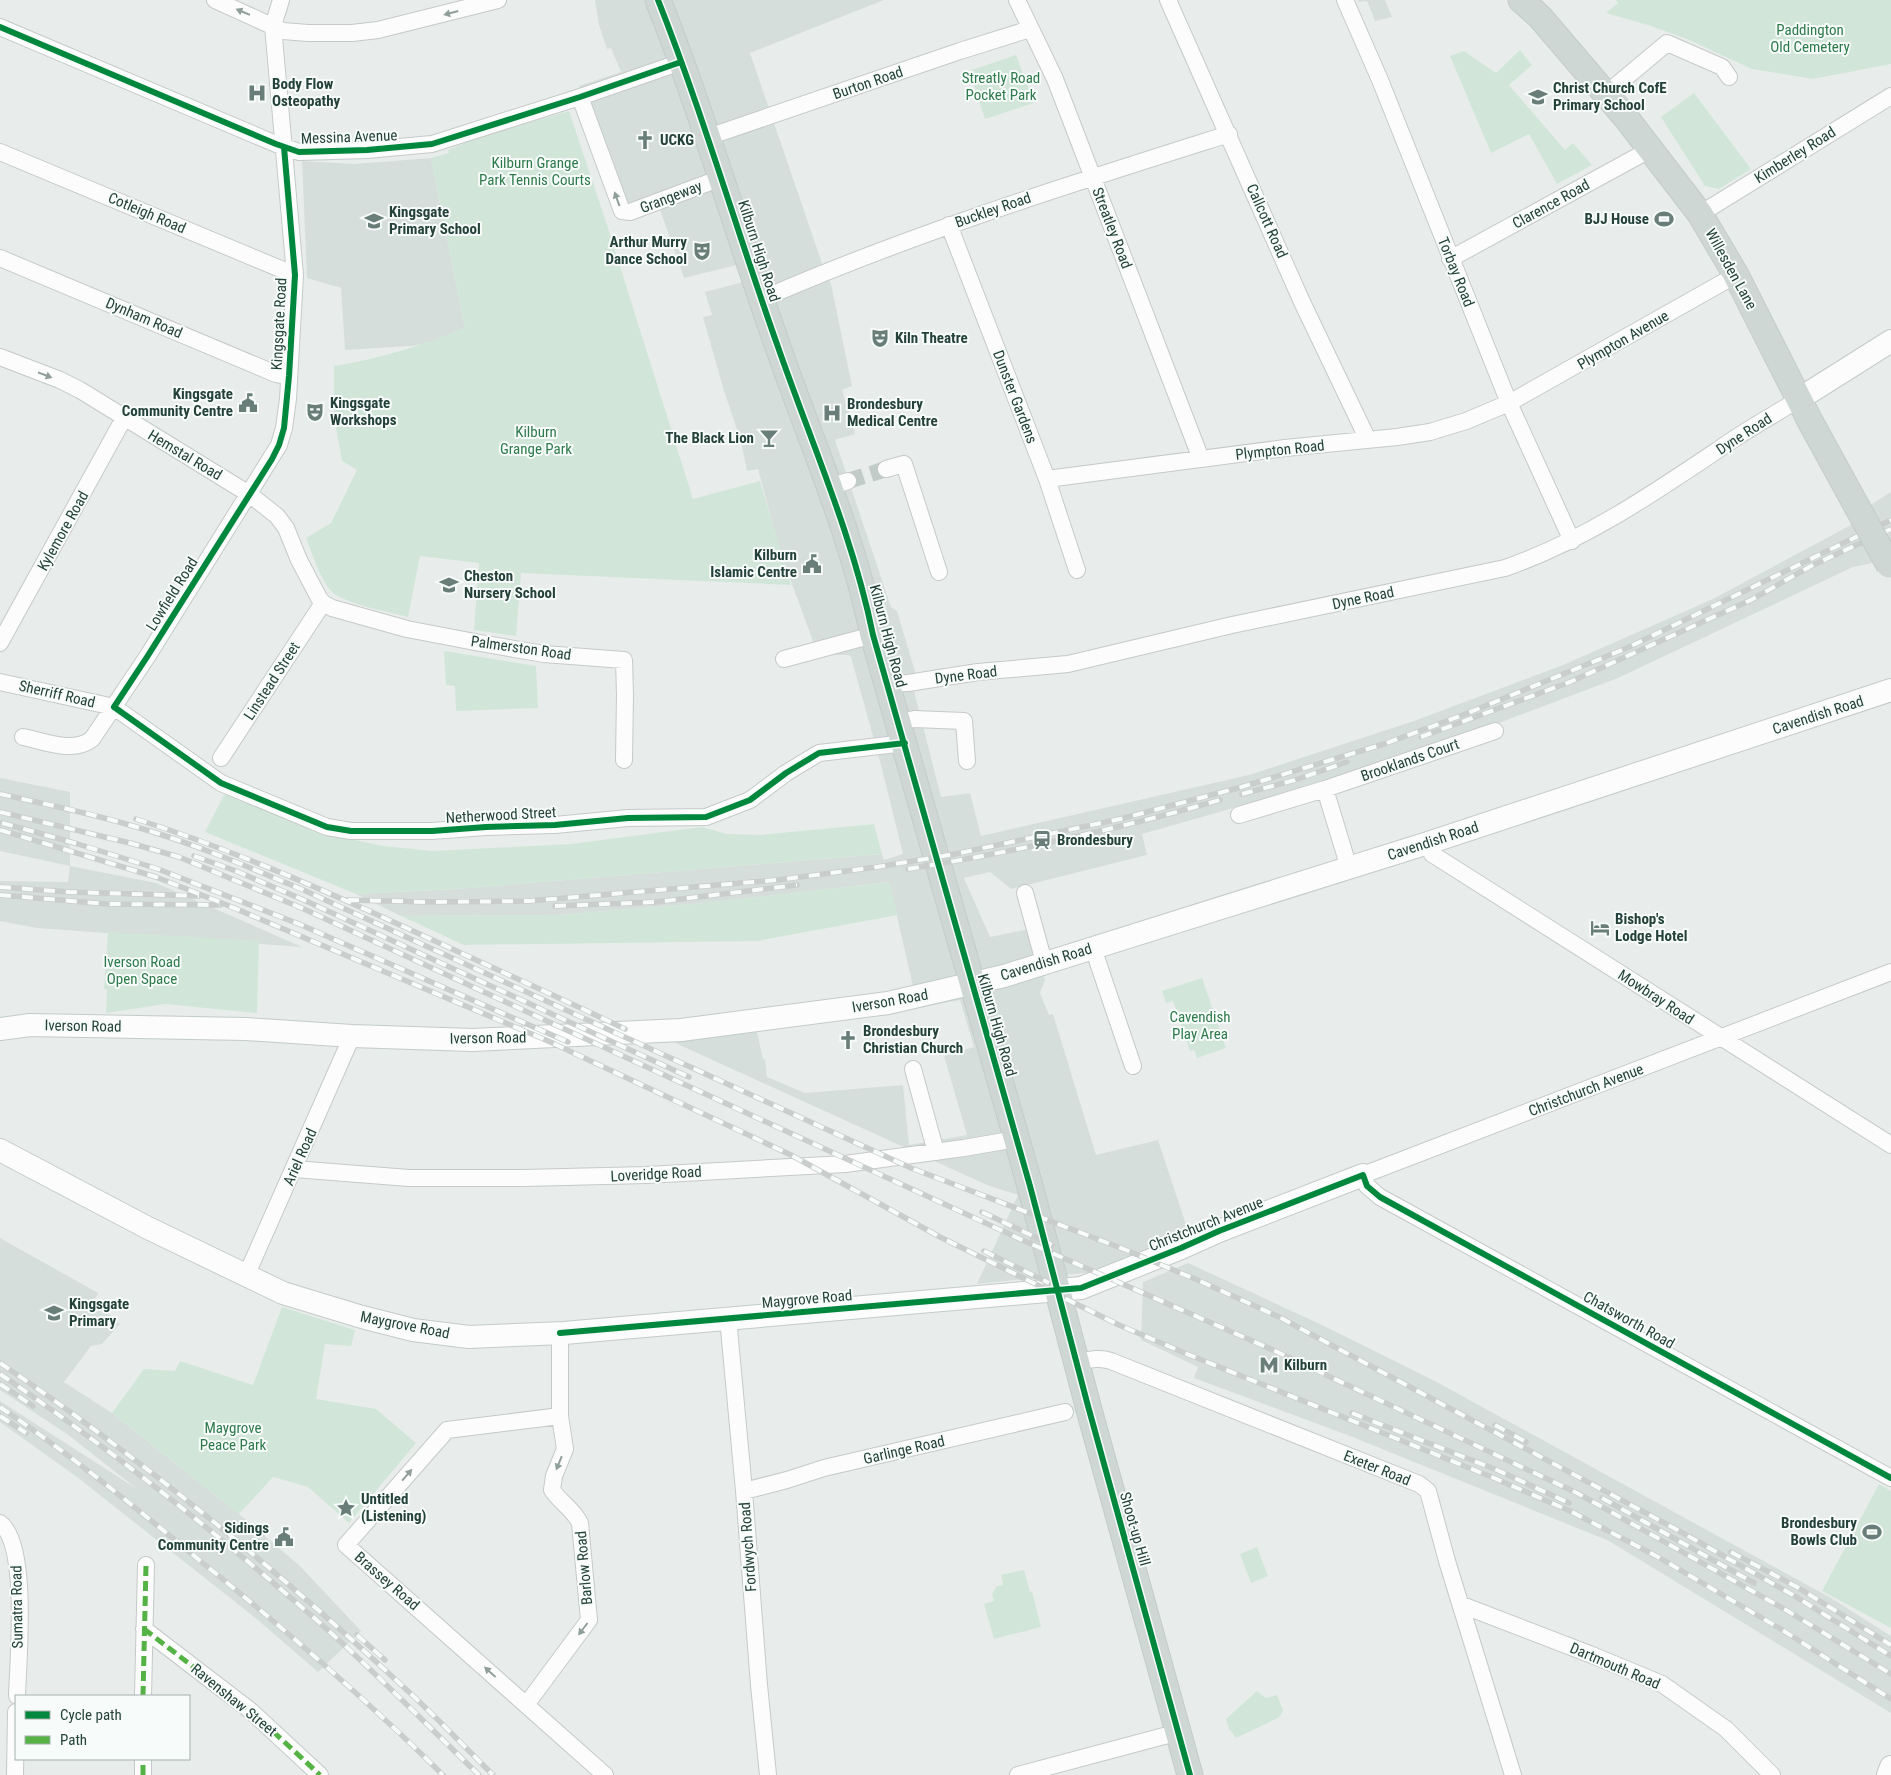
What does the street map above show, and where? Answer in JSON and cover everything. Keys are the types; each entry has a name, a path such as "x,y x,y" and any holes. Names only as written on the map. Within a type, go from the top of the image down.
{"main road":[{"name":"Kilburn High Road","path":"658,0 708,137 762,299 838,484 873,635 1016,1139 1056,1290"},
{"name":"Willesden Lane","path":"1521,0 1540,17 1606,94 1651,149 1700,214 1736,275 1799,399 1890,568"},
{"name":"Shoot-up Hill","path":"1056,1290 1190,1775"}],"street":[{"path":"215,0 291,33 308,34 352,33 378,30 498,0"},
{"name":"Kingsgate Road","path":"249,494 279,445 284,428 289,376 295,274 273,26 280,0"},
{"name":"Streatley Road","path":"1017,0 1054,79 1201,459"},
{"name":"Callcott Road","path":"1168,0 1302,302 1368,440"},
{"name":"Torbay Road","path":"1345,0 1380,80 1509,403 1572,541"},
{"name":"Messina Avenue","path":"0,27 284,148 299,152 367,150 424,145 580,97 681,62"},
{"name":"Burton Road","path":"708,137 1030,30"},
{"path":"1606,94 1666,43 1722,67 1729,77"},
{"name":"Kimberley Road","path":"1700,214 1891,96"},
{"name":"Grangeway","path":"580,97 622,210 630,212 721,178"},
{"name":"Buckley Road","path":"762,299 874,252 948,225 1229,134"},
{"name":"Clarence Road","path":"1450,259 1651,149"},
{"name":"Cotleigh Road","path":"0,152 295,274"},
{"name":"Dunster Gardens","path":"948,225 1046,479 1077,570"},
{"name":"Dynham Road","path":"0,258 276,374 289,376"},
{"name":"Plympton Avenue","path":"1509,403 1736,275"},
{"path":"1799,399 1891,341"},
{"name":"Hemstal Road","path":"0,357 60,380 249,494 277,516 286,528 299,560 323,603"},
{"name":"Dyne Road","path":"887,684 908,683 978,672 1068,664 1232,625 1505,568 1529,560 1572,541 1669,484 1735,438 1799,399"},
{"name":"Plympton Road","path":"1046,479 1430,432 1466,421 1509,403"},
{"name":"Kylemore Road","path":"0,643 124,418"},
{"path":"886,469 904,464 938,572"},
{"name":"Lowfield Road","path":"23,737 72,747 82,745 92,739 147,658 249,494"},
{"name":"Linstead Street","path":"221,758 323,603"},
{"name":"Palmerston Road","path":"323,603 332,608 407,629 480,643 544,654 624,660 624,760"},
{"path":"784,659 873,635"},
{"name":"Sherriff Road","path":"0,682 114,707"},
{"name":"Cavendish Road","path":"972,984 1004,976 1428,843 1891,690"},
{"name":"Netherwood Street","path":"114,707 221,783 327,826 351,831 432,831 555,825 628,818 706,816 750,800 786,772 819,753 902,733 914,720 964,721 967,761"},
{"name":"Brooklands Court","path":"1239,815 1324,789 1495,731"},
{"path":"1324,789 1349,868"},
{"name":"Mowbray Road","path":"1428,843 1432,854 1720,1039 1891,1145"},
{"path":"1026,893 1044,962"},
{"path":"1093,948 1132,1066"},
{"name":"Christchurch Avenue","path":"1056,1290 1081,1288 1363,1175 1891,972"},
{"name":"Iverson Road","path":"0,1029 30,1025 246,1029 352,1036 472,1040 680,1030 888,1003 972,984"},
{"name":"Ariel Road","path":"246,1276 352,1036"},
{"path":"913,1069 936,1152"},
{"name":"Loveridge Road","path":"294,1169 409,1178 647,1175 845,1164 1016,1139"},
{"name":"Maygrove Road","path":"0,1150 148,1228 283,1293 413,1330 469,1337 560,1333 1056,1290"},
{"name":"Chatsworth Road","path":"1363,1175 1367,1186 1380,1197 1891,1478"},
{"name":"Fordwych Road","path":"728,1318 768,1775"},
{"name":"Barlow Road","path":"526,1705 589,1620 580,1523 574,1512 559,1500 552,1490 554,1476 564,1449 560,1416 560,1333"},
{"name":"Exeter Road","path":"1077,1362 1103,1358 1419,1484 1428,1491 1447,1562 1462,1605 1513,1775"},
{"name":"Garlinge Road","path":"744,1491 824,1468 1065,1412"},
{"name":"Brassey Road","path":"560,1416 447,1430 346,1545 605,1775"},
{"name":"Sumatra Road","path":"0,1523 5,1527 14,1545 19,1575 17,1695"},
{"path":"144,1695 146,1565"},
{"name":"Dartmouth Road","path":"1462,1605 1662,1684 1726,1729 1772,1775"},
{"name":"Ravenshaw Street","path":"144,1629 251,1711 320,1775"},
{"path":"1022,1774 1179,1732"},
{"path":"14,1775 15,1744"},
{"path":"143,1760 143,1775"},
{"path":"1888,1775 1891,1767"}],"shaded area":[{"path":"595,0 884,0 750,53 825,272 831,284 852,386 842,390 855,434 835,440 891,607 897,611 919,685 913,687 941,797 970,793 981,836 1249,775 1414,721 1563,665 1713,599 1849,526 1872,504 1891,492 1891,559 1853,567 1618,678 1448,742 1142,834 1147,855 1011,889 990,872 964,878 990,937 1029,929 1045,980 1040,993 1049,1015 1053,1014 1096,1155 1158,1140 1191,1240 1104,1271 977,1284 1018,1195 987,1185 673,1042 757,1032 763,1059 765,1059 767,1077 805,1093 903,1085 909,1145 967,1135 944,1056 974,1047 960,1000 918,1008 889,882 704,903 558,915 401,916 356,894 457,889 882,854 884,860 903,854 851,657 848,655 818,655 780,551 758,469 747,471 741,441 724,391 703,317 712,315 705,292 743,282 737,265 684,278 657,201 620,212 579,86 621,72 611,48 607,49 599,25"},
{"path":"1358,0 1385,0 1392,17 1375,21 1367,1 1359,2"},
{"name":"Kingsgate Primary School","path":"431,158 465,328 428,343 411,346 345,350 341,288 307,278 302,161 354,164"},
{"path":"0,778 70,792 70,866 0,851"},
{"path":"70,866 156,883 302,947 37,928 0,921 0,881 68,882"},
{"path":"0,1238 98,1293 94,1301 120,1324 102,1344 91,1346 64,1382 112,1413 239,1514 300,1566 361,1631 318,1672 253,1616 77,1477 0,1422 0,1401 137,1489 67,1434 0,1390"},
{"path":"1188,1263 1322,1325 1433,1380 1831,1598 1891,1636 1891,1713 1609,1541 1350,1436 1194,1378 1198,1367 1141,1340 1143,1282"}],"green space":[{"name":"Paddington Old Cemetery","path":"1616,0 1891,0 1891,64 1813,79 1752,69 1687,39 1606,13 1618,3"},
{"path":"1520,50 1532,65 1509,85 1565,150 1573,143 1592,165 1557,184 1529,134 1491,153 1450,56 1464,51 1496,73"},
{"name":"Streatly Road Pocket Park","path":"1016,55 1034,103 985,119 969,71"},
{"path":"1694,93 1751,169 1719,189 1705,186 1661,117"},
{"name":"Kilburn Grange Park","path":"569,111 608,228 693,499 760,481 791,585 521,573 516,636 474,630 479,563 420,556 408,617 367,607 337,596 331,591 320,573 306,538 331,523 357,470 342,461 334,416 334,366 368,360 401,351 465,328 431,158 449,153 448,150 479,137"},
{"path":"444,651 536,666 538,708 456,711 455,686 446,685"},
{"path":"224,795 236,795 312,829 345,838 383,846 433,851 571,844 702,827 727,834 760,835 874,824 882,854 457,889 356,894 205,832"},
{"path":"889,882 898,915 757,941 464,945 401,916 558,915 704,903"},
{"name":"Iverson Road Open Space","path":"108,932 259,941 257,1013 165,1004 106,1013 107,990 104,989"},
{"name":"Cavendish Play Area","path":"1202,978 1226,1048 1197,1058 1194,1050 1190,1051 1173,1001 1166,1003 1162,991"},
{"name":"Maygrove Peace Park","path":"282,1307 355,1330 351,1346 325,1344 316,1399 376,1409 416,1443 349,1523 308,1487 273,1477 239,1514 112,1413 144,1369 175,1371 180,1361 253,1385"},
{"name":"Brondesbury Bowls Club","path":"1879,1484 1891,1491 1891,1628 1822,1591"},
{"path":"1257,1547 1268,1576 1251,1583 1240,1554"},
{"path":"1024,1570 1030,1592 1032,1591 1041,1627 994,1639 984,1604 994,1601 992,1594 997,1586 1003,1585 1001,1575"},
{"path":"1257,1691 1266,1698 1277,1695 1283,1710 1276,1719 1236,1738 1229,1729 1226,1719"}],"tunnel":[{"path":"848,481 886,469"}],"railway":[{"path":"348,900 429,902 529,901 777,880 877,867 955,854 1120,819 1238,788 1384,744 1463,715 1627,648 1891,520"},
{"path":"1421,737 1570,682 1751,600 1811,566 1891,529"},
{"path":"1242,794 1295,780 1347,762"},
{"path":"0,794 133,826 178,840 243,865 308,892 911,1168 1126,1250 1279,1317 1672,1527 1793,1595 1891,1656"},
{"path":"908,869 1065,839 1143,821 1220,800"},
{"path":"0,812 130,843 179,857 304,909 1020,1239 1273,1350 1577,1493 1786,1610 1891,1674"},
{"path":"136,819 241,856 309,885 625,1029"},
{"path":"2,823 158,869 299,924 568,1042"},
{"path":"0,830 156,877 227,905 546,1040 791,1155 940,1237 1119,1325 1494,1478 1570,1511 1658,1557 1779,1628 1891,1699"},
{"path":"194,856 236,871 306,901 689,1077"},
{"path":"555,906 656,902 797,885"},
{"path":"0,887 69,892 199,896"},
{"path":"0,895 107,904 220,905"},
{"path":"982,1212 1052,1245"},
{"path":"984,1251 1049,1283"},
{"path":"0,1363 107,1439 262,1561 409,1692 493,1775"},
{"path":"0,1374 83,1432 243,1557 320,1623 381,1679 479,1775"},
{"path":"0,1384 33,1406"},
{"path":"0,1407 104,1483 266,1615 356,1693 443,1775"},
{"path":"1352,1413 1497,1470 1569,1503"},
{"path":"0,1416 26,1433"},
{"path":"1495,1425 1526,1442"},
{"path":"1602,1498 1754,1583"},
{"path":"1731,1552 1797,1587 1891,1645"},
{"path":"357,1635 385,1660"}],"marked path":[{"path":"143,1695 146,1565"},
{"path":"144,1629 251,1711 320,1775"},
{"path":"143,1760 143,1775"}],"cycle path":[{"path":"658,0 690,86 763,304 843,525 865,598 873,635 1030,1186 1088,1406 1190,1775"},
{"path":"0,27 299,152 367,150 432,144 580,97 681,62"},
{"path":"284,147 295,275 289,376 284,428 279,445 272,459 114,707 221,783 327,827 351,831 432,831 555,825 628,818 706,817 750,800 786,773 819,753 905,743"},
{"path":"560,1333 1081,1288 1219,1231 1363,1175 1367,1186 1380,1197 1891,1478"}],"place":[{"name":"Body Flow Osteopathy","path":"257,93"},
{"name":"Christ Church CofE Primary School","path":"1538,97"},
{"name":"UCKG","path":"645,140"},
{"name":"BJJ House","path":"1664,219"},
{"name":"Kingsgate Primary School","path":"374,221"},
{"name":"Arthur Murry Dance School","path":"702,251"},
{"name":"Kiln Theatre","path":"880,338"},
{"name":"Kingsgate Community Centre","path":"248,403"},
{"name":"Kingsgate Workshops","path":"315,412"},
{"name":"Brondesbury Medical Centre","path":"832,413"},
{"name":"The Black Lion","path":"769,438"},
{"name":"Kilburn Islamic Centre","path":"812,564"},
{"name":"Cheston Nursery School","path":"449,585"},
{"name":"Brondesbury","path":"1042,840"},
{"name":"Bishop's Lodge Hotel","path":"1600,928"},
{"name":"Brondesbury Christian Church","path":"848,1040"},
{"name":"Kingsgate Primary","path":"54,1313"},
{"name":"Kilburn","path":"1269,1365"},
{"name":"Untitled (Listening)","path":"346,1508"},
{"name":"Brondesbury Bowls Club","path":"1872,1532"},
{"name":"Sidings Community Centre","path":"284,1537"}],"park label":[{"name":"Kilburn Grange Park Tennis Courts","path":"535,172"}]}
